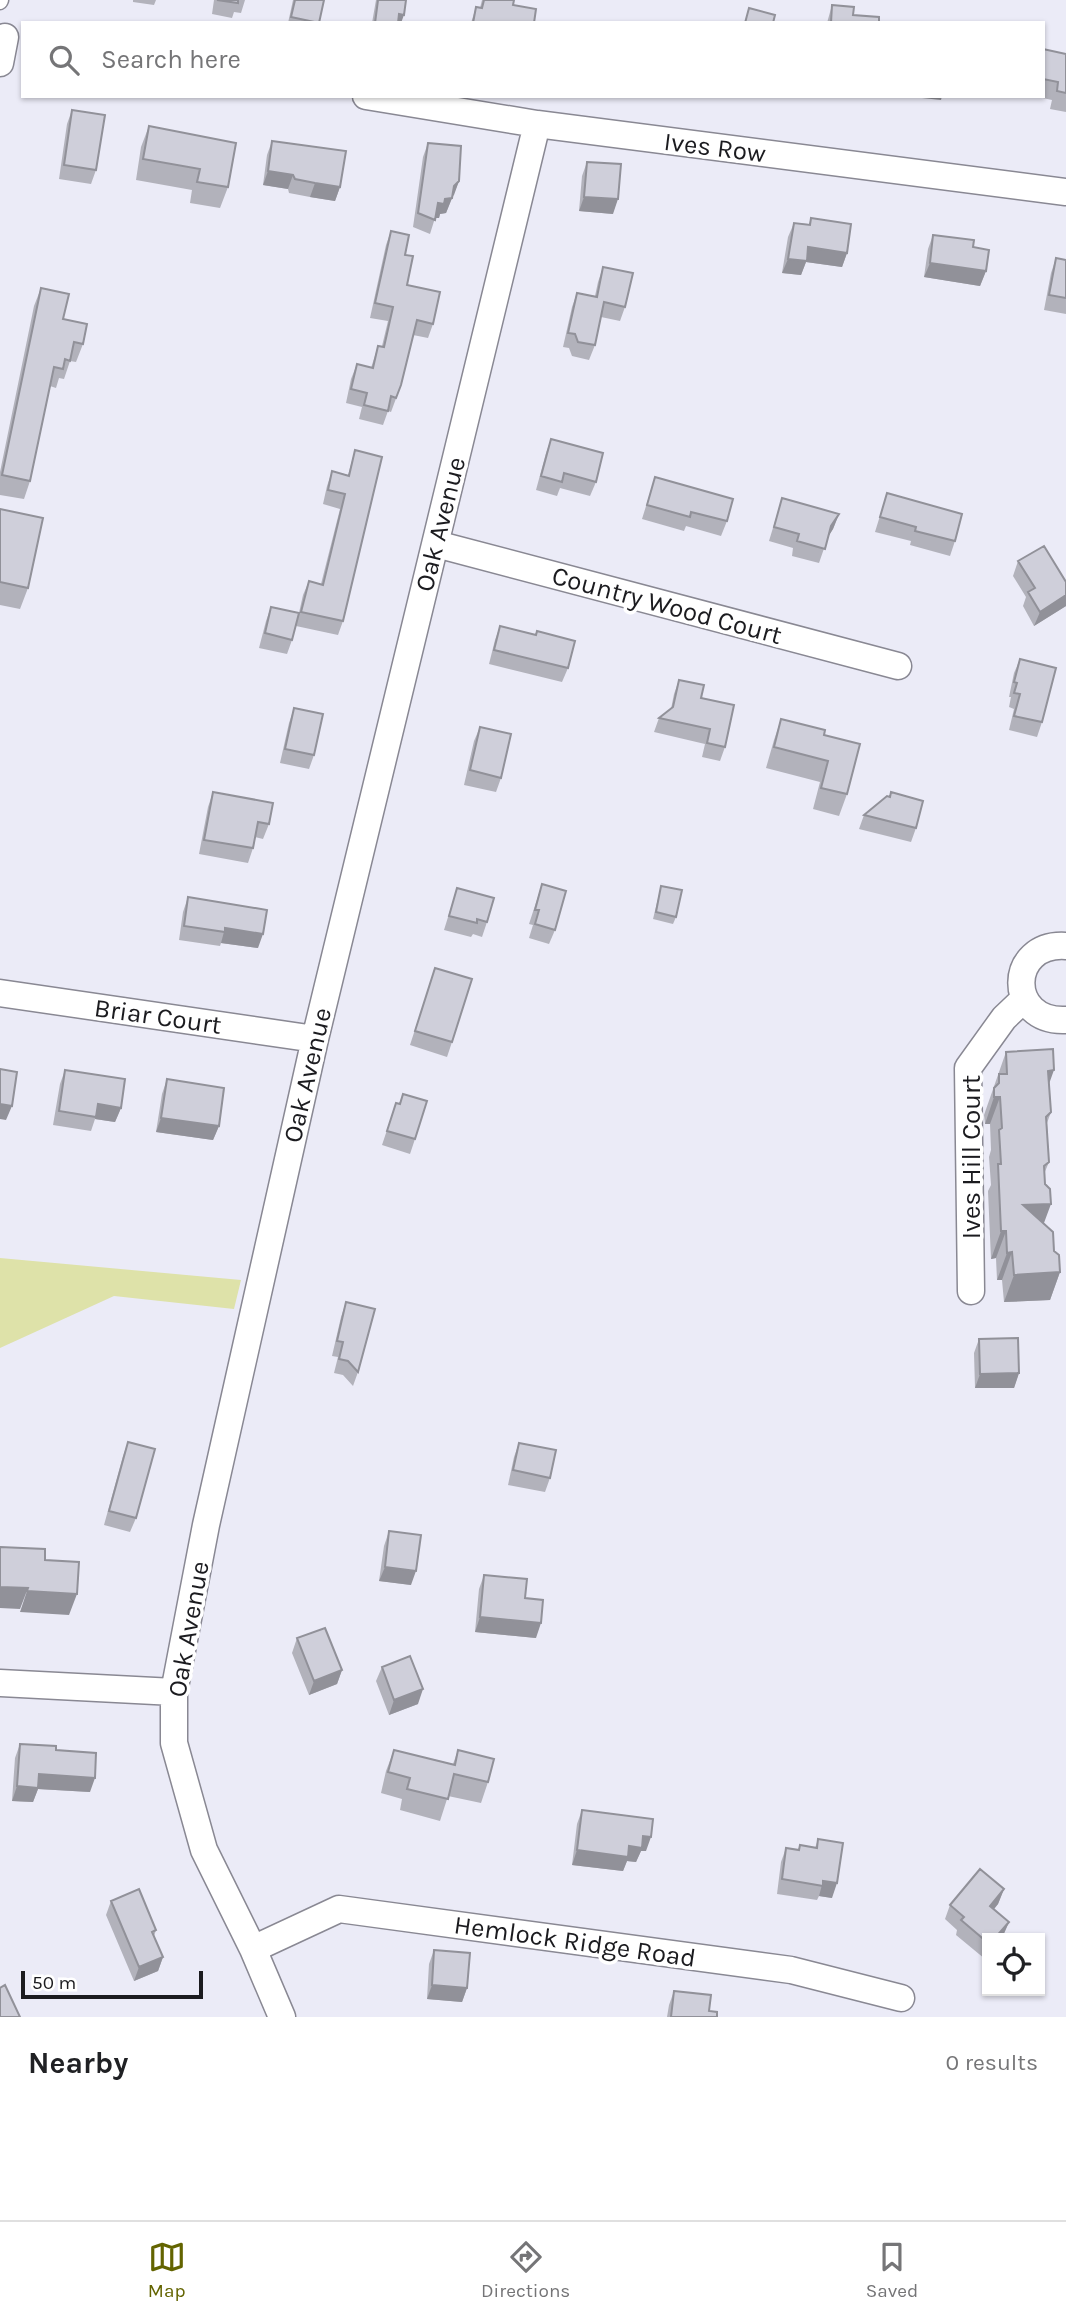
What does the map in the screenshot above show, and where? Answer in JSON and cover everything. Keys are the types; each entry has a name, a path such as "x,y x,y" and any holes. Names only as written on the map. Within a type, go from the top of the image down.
{"street":[{"path":"0,63 9,38"},
{"name":"Ives Row","path":"378,98 537,124 1066,192"},
{"name":"Oak Avenue","path":"282,2017 253,1949 204,1850 174,1743 174,1692 206,1525 315,1039 537,124"},
{"name":"Country Wood Court","path":"436,544 898,666"},
{"path":"1066,946 1043,948 1025,964 1021,975 1024,999 1031,1009 1042,1017 1066,1020"},
{"name":"Briar Court","path":"0,993 315,1039"},
{"name":"Ives Hill Court","path":"971,1291 968,1069 1004,1018 1024,999"},
{"path":"0,1683 174,1692"},
{"name":"Hemlock Ridge Road","path":"253,1949 339,1909 791,1970 901,1998"}],"green space":[{"path":"0,1258 241,1280 234,1309 114,1296 0,1348"}],"building":[{"path":"217,0 238,0 238,3"},
{"path":"295,0 324,0 319,21 291,17"},
{"path":"378,0 406,0 404,15 399,14 398,21 375,21"},
{"path":"484,0 514,0 513,5 536,9 534,21 473,21 476,7 482,8"},
{"path":"832,5 854,7 853,15 879,17 879,21 831,21"},
{"path":"749,8 775,15 774,21 746,21"},
{"path":"1045,49 1066,54 1066,93 1057,91 1058,82 1045,79"},
{"path":"72,110 105,115 96,170 64,165"},
{"path":"149,126 236,143 228,187 197,182 200,169 143,159"},
{"path":"272,141 346,151 340,187 268,171"},
{"path":"428,143 461,146 459,181 454,186 452,198 445,199 444,204 438,203 435,220 418,213"},
{"path":"587,162 621,164 618,199 584,197"},
{"path":"811,218 851,224 847,253 808,247 807,261 788,259 794,223 810,225"},
{"path":"391,231 409,235 405,255 413,256 407,285 440,292 433,324 417,320 401,385 396,398 391,396 388,411 364,405 367,393 351,389 357,364 373,368 378,346 384,347 393,307 375,303"},
{"path":"933,235 974,240 973,247 989,250 986,271 930,263"},
{"path":"1056,258 1066,260 1066,298 1049,295"},
{"path":"603,267 633,273 625,307 604,302 595,345 578,342 575,334 568,333 577,293 597,297"},
{"path":"41,288 69,294 63,319 87,324 83,344 74,342 70,361 65,359 63,369 54,367 30,481 2,475"},
{"path":"551,439 603,453 596,482 564,473 562,482 541,476"},
{"path":"355,450 382,457 343,621 301,612 309,581 323,585 345,494 328,490 332,471 349,476"},
{"path":"655,477 733,499 727,521 691,512 690,517 647,505"},
{"path":"887,493 962,514 955,541 915,531 916,527 880,517"},
{"path":"782,498 839,514 831,526 825,549 797,541 799,534 774,527"},
{"path":"0,509 43,518 28,588 0,582"},
{"path":"1044,546 1066,582 1066,595 1040,612 1028,592 1035,588 1018,561"},
{"path":"271,607 299,613 292,640 265,633"},
{"path":"500,626 536,635 537,631 575,641 568,668 494,650"},
{"path":"1020,659 1056,668 1042,722 1014,716 1020,694 1014,693 1017,683 1014,682"},
{"path":"679,680 704,685 701,698 734,705 725,747 707,743 710,729 659,718 673,707"},
{"path":"294,708 323,714 314,755 285,749"},
{"path":"781,719 825,730 824,735 860,744 847,794 821,788 828,761 774,747"},
{"path":"480,727 511,734 501,778 470,770"},
{"path":"213,792 273,803 269,824 258,822 253,848 204,840"},
{"path":"891,792 923,801 916,828 864,815 887,796 890,797"},
{"path":"542,884 566,891 555,930 535,924 539,910 535,910"},
{"path":"661,886 682,890 676,917 656,912"},
{"path":"457,888 494,898 487,922 477,919 477,923 449,916"},
{"path":"188,897 267,910 263,934 225,928 225,932 184,926"},
{"path":"435,968 472,979 452,1042 415,1031"},
{"path":"1053,1049 1054,1070 1048,1071 1051,1112 1046,1117 1049,1162 1044,1166 1045,1184 1050,1189 1051,1204 1023,1205 1053,1232 1054,1251 1059,1255 1060,1272 1014,1275 1012,1252 1007,1253 1006,1231 1001,1231 998,1164 1001,1164 999,1130 1002,1128 1000,1097 994,1097 994,1088 999,1083 999,1074 1007,1074 1006,1052"},
{"path":"0,1069 17,1072 12,1106 0,1104"},
{"path":"65,1070 125,1079 121,1108 98,1104 96,1117 59,1111"},
{"path":"167,1079 224,1088 219,1126 161,1118"},
{"path":"403,1094 427,1101 415,1139 387,1131 396,1103 400,1104"},
{"path":"346,1302 375,1309 358,1372 348,1361 339,1359 343,1342 337,1341"},
{"path":"1018,1338 1019,1373 980,1374 979,1339"},
{"path":"128,1442 155,1449 136,1518 109,1511"},
{"path":"519,1443 556,1450 550,1478 513,1470"},
{"path":"389,1531 421,1535 416,1571 385,1567"},
{"path":"0,1547 45,1549 45,1560 79,1562 77,1594 0,1587"},
{"path":"484,1575 527,1579 525,1598 543,1600 541,1623 480,1617"},
{"path":"325,1628 342,1670 314,1681 297,1638"},
{"path":"410,1656 423,1689 394,1700 382,1667"},
{"path":"20,1744 56,1746 56,1750 96,1753 95,1778 39,1774 38,1788 17,1786"},
{"path":"394,1750 455,1765 458,1750 494,1759 488,1782 454,1774 448,1799 407,1789 410,1778 388,1772"},
{"path":"582,1810 653,1819 651,1837 643,1836 642,1848 629,1846 628,1857 577,1850"},
{"path":"818,1839 843,1843 837,1883 823,1881 823,1886 782,1879 786,1848 799,1850 800,1845 817,1848"},
{"path":"980,1869 1004,1889 990,1906 1009,1922 999,1933 982,1933 982,1938 961,1920 964,1917 950,1905"},
{"path":"139,1889 156,1930 152,1932 163,1957 139,1967 111,1901"},
{"path":"434,1950 470,1953 467,1988 432,1985"},
{"path":"5,1985 20,2017 0,2017 0,1988"},
{"path":"674,1991 711,1995 709,2011 717,2012 717,2017 671,2017"}]}
